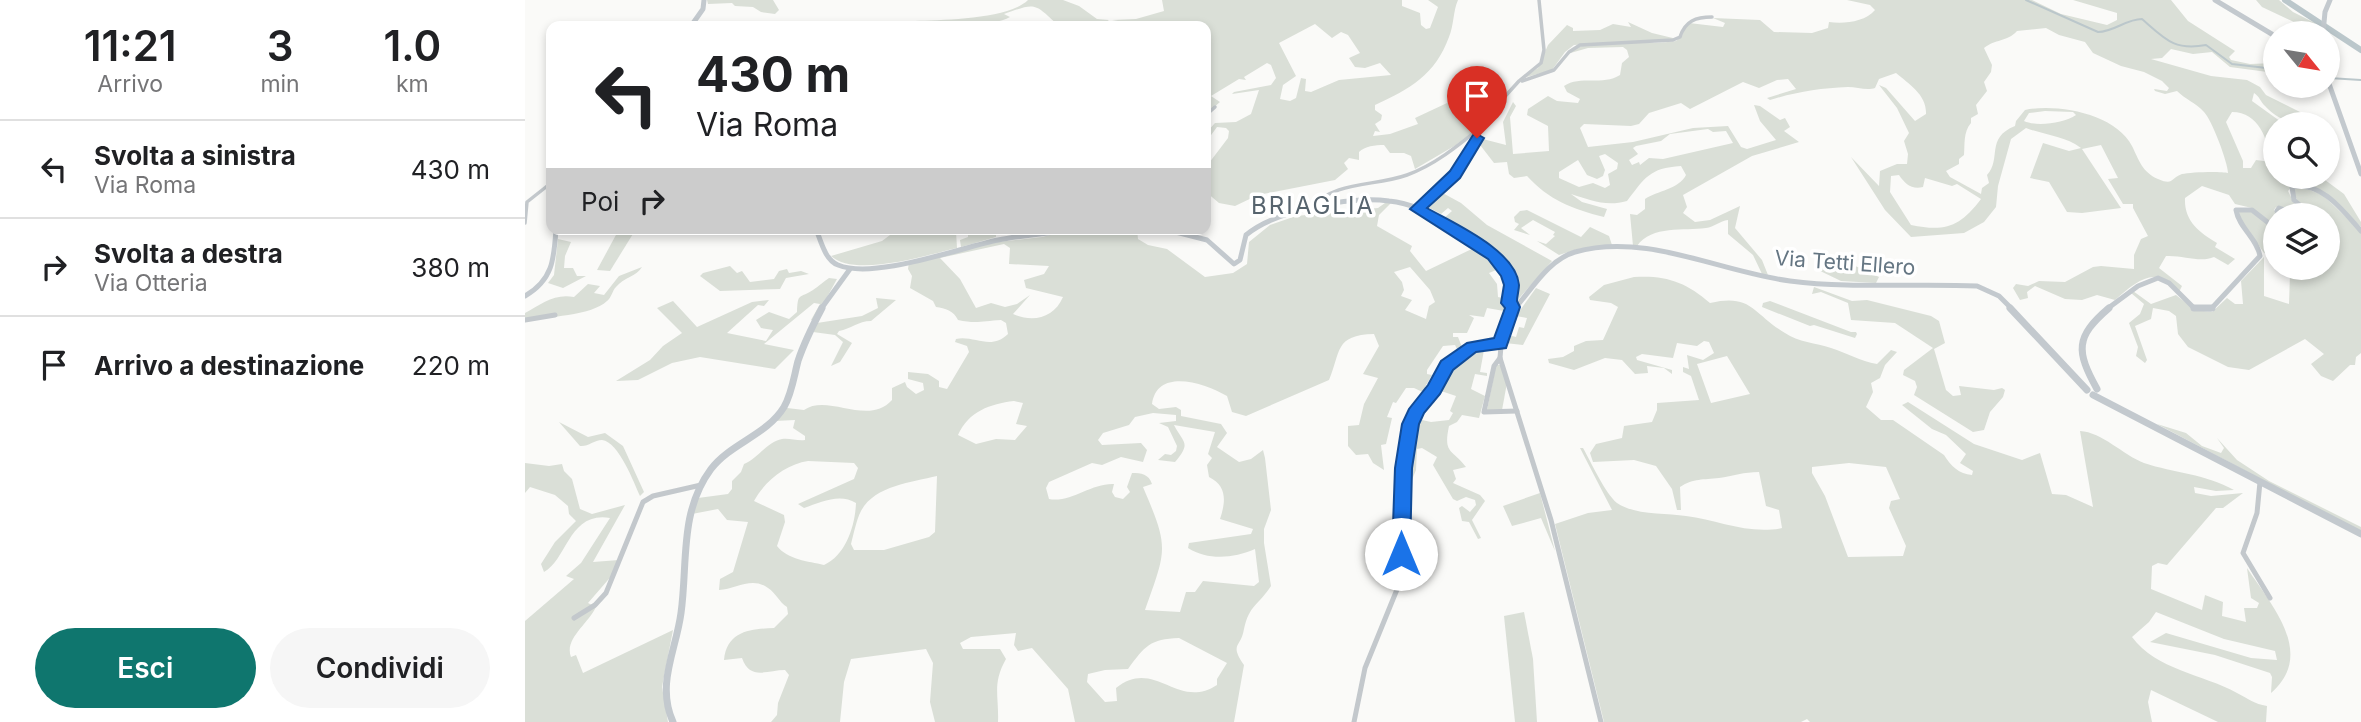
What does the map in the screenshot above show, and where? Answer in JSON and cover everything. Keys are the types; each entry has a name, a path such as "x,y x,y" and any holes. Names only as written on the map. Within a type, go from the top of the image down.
{"main road":[{"path":"695,21 703,9 704,0"},
{"path":"2215,0 2263,29"},
{"path":"2324,21 2330,0"},
{"path":"2336,98 2359,160 2361,174"},
{"path":"2297,203 2294,200 2292,187 2301,185 2319,190 2332,203"},
{"path":"1187,235 1206,240 1219,248 1229,262 1234,264 1240,260 1241,244 1252,229 1284,214 1381,201 1417,209 1481,245 1509,274 1509,303 1513,307"},
{"path":"2092,388 2082,354 2083,336 2130,290 2158,278 2169,283 2194,308 2211,309 2260,256 2259,247 2237,217 2236,210 2252,210 2263,219"},
{"path":"2340,210 2361,231"},
{"path":"525,296 540,287 550,276 555,235"},
{"path":"819,235 831,260 850,269 915,260 996,240 1041,235"},
{"name":"Via Tetti Ellero","path":"1513,307 1564,257 1581,251 1609,248 1641,249 1794,281 1976,286 1999,296 2077,380 2092,388 2119,410 2361,534"},
{"path":"673,722 666,704 666,678 681,611 685,535 701,485 723,456 782,410 805,344 838,282 850,269"}],"street":[{"path":"1417,209 1455,174 1482,127 1515,85 1538,66 1542,58 1539,0"},
{"path":"1515,85 1525,79 1552,72 1566,53 1577,46 1627,41 1673,41 1680,37 1687,22 1711,17"},
{"path":"1211,111 1215,107"},
{"path":"1309,210 1319,196 1351,186 1410,174 1446,154 1482,127"},
{"path":"525,223 527,202 546,187"},
{"path":"1032,237 1037,235"},
{"path":"1513,307 1500,343 1500,358 1551,520 1601,722"},
{"path":"525,320 555,315"},
{"path":"1354,722 1365,668 1398,587 1402,477 1411,424 1417,409 1434,390 1447,365 1472,347 1500,343"},
{"path":"1500,358 1494,366 1484,412 1517,411"},
{"path":"2260,482 2257,513 2243,554 2270,598"},
{"path":"574,618 595,605 606,593 646,499 701,485"}],"shaded area":[{"path":"707,0 773,0 779,10 775,14 761,12 753,7 735,6 732,3 708,4"},
{"path":"1028,0 1063,0 1079,6 1097,19 1109,20 1053,21 1039,9 1029,6 1004,14 1010,17 998,21 915,21 991,15 1019,6"},
{"path":"1162,0 1402,0 1402,6 1420,13 1421,25 1426,29 1430,28 1438,7 1428,0 1458,0 1451,32 1429,71 1399,93 1375,105 1375,110 1382,115 1381,120 1375,124 1380,132 1375,131 1373,136 1390,134 1418,124 1415,118 1462,96 1492,109 1481,125 1456,145 1415,169 1411,156 1390,153 1384,145 1374,146 1359,152 1359,160 1349,158 1344,163 1348,169 1335,180 1258,195 1235,206 1219,203 1211,196 1211,160 1228,138 1229,131 1217,127 1211,135 1211,127 1215,123 1236,122 1251,114 1259,90 1232,94 1271,85 1276,78 1271,65 1267,63 1244,77 1246,80 1239,79 1211,96 1211,21 1112,20 1136,19 1164,11","holes":["1315,24 1332,38 1341,32 1348,35 1360,53 1349,58 1355,67 1365,68 1380,63 1391,75 1339,80 1311,92 1305,91 1306,79 1301,78 1296,98 1290,101 1280,99 1283,85 1296,76 1279,43"]},
{"path":"1847,0 2032,0 2061,14 2107,25 2117,20 2117,13 2073,0 2171,0 2188,21 2235,51 2229,57 2231,60 2263,63 2263,71 2230,67 2212,52 2193,54 2171,49 2162,58 2151,59 2211,76 2247,80 2260,87 2263,98 2272,98 2300,112 2271,112 2254,93 2252,101 2267,112 2263,112 2263,134 2255,122 2241,113 2232,112 2226,122 2243,161 2243,168 2251,168 2256,160 2263,161 2263,189 2290,189 2288,191 2294,203 2263,203 2263,216 2252,208 2235,204 2229,195 2202,186 2185,198 2187,213 2199,230 2217,243 2215,247 2235,259 2228,265 2214,257 2203,259 2166,256 2159,268 2182,286 2179,292 2171,283 2155,277 2139,281 2115,300 2097,295 2082,300 2065,299 2035,286 2027,292 2028,298 2020,300 2013,288 2016,284 2028,286 2039,281 2065,282 2093,267 2134,269 2134,255 2141,239 2148,236 2133,204 2123,204 2108,179 2118,178 2101,145 2082,149 2121,208 2082,213 2067,212 2049,182 2030,178 2043,143 2069,151 2081,148 2061,138 2026,128 2011,139 1998,186 1996,207 1984,222 1964,233 1911,237 1885,210 1851,157 1879,186 1880,171 1897,164 1907,164 1908,154 1904,141 1909,133 1897,108 1879,85 1886,88 1915,121 1926,114 1926,107 1916,90 1896,73 1879,79 1872,89 1828,88 1770,100 1767,98 1796,89 1788,79 1777,80 1759,88 1743,82 1690,109 1681,103 1649,113 1639,124 1584,124 1580,128 1588,147 1633,142 1693,128 1728,126 1741,147 1747,149 1776,140 1760,121 1754,105 1760,106 1780,120 1785,118 1790,127 1784,131 1799,142 1752,156 1683,195 1687,207 1683,213 1695,222 1710,220 1740,206 1735,228 1762,260 1768,275 1762,274 1753,255 1728,234 1728,220 1706,228 1660,232 1633,246 1630,214 1637,215 1645,209 1645,199 1683,180 1686,175 1681,166 1655,172 1627,201 1605,203 1571,194 1582,202 1607,209 1604,217 1562,202 1527,176 1514,178 1509,174 1507,162 1494,163 1477,141 1479,138 1506,145 1503,122 1513,102 1516,106 1510,117 1513,154 1549,151 1548,126 1527,115 1528,109 1548,96 1557,101 1578,103 1580,99 1567,92 1564,86 1577,81 1606,80 1620,75 1622,63 1629,57 1623,47 1588,48 1567,54 1590,44 1676,41 1689,23 1723,27 1725,23 1713,18 1760,20 1774,32 1812,33 1828,28 1829,22 1860,20 1875,10 1870,5","holes":["2046,28 2059,35 2085,42 2093,53 2162,81 2169,88 2167,91 2154,89 2155,91 2165,94 2177,91 2201,109 2219,142 2228,173 2186,173 2169,182 2163,181 2145,169 2124,135 2113,126 2085,113 2038,108 2025,110 2015,126 2000,136 1987,175 1989,183 1982,188 1981,194 1950,177 1946,171 1959,164 1959,159 1964,155 1971,118 1978,114 1976,105 1987,91 1984,82 1992,65 1984,48 2017,31","2073,112 2076,115 2065,120 2036,124 2024,121 2029,113","1708,129 1713,132 1726,131 1733,143 1663,159 1649,158 1640,165 1639,162 1632,165 1629,160 1638,154 1633,148 1636,146 1661,141 1670,134","1605,154 1618,163 1617,169 1608,174 1610,185 1605,188 1593,183 1579,187 1559,178 1559,172 1578,160 1587,175 1597,179 1603,176 1605,170 1599,156","1899,175 1906,184 1919,188 1923,187 1925,178 1952,186 1957,184 1981,199 1966,216 1951,225 1933,228 1911,225 1890,192 1891,176"]},
{"path":"2256,0 2279,0 2293,12 2311,21 2292,21 2262,7"},
{"path":"1628,22 1652,33 1677,39 1574,45 1565,52 1552,70 1523,78 1538,68 1548,45 1567,25 1573,28 1573,31 1600,30 1613,24 1631,27"},
{"path":"1211,96 1220,102 1211,110"},
{"path":"2306,189 2323,195 2331,203 2299,203 2293,190"},
{"path":"2318,189 2337,189 2344,194 2361,222 2361,227 2340,207 2340,203 2336,203"},
{"path":"1439,191 1461,203 1487,225 1552,261 1514,304 1511,301 1514,301 1516,287 1513,275 1505,263 1480,242 1443,219 1452,211 1448,208 1441,214 1423,205"},
{"path":"1385,203 1391,203 1379,215 1377,226 1412,246 1410,251 1426,271 1478,246 1501,268 1489,273 1497,284 1498,297 1507,299 1504,311 1487,308 1484,317 1469,315 1474,318 1467,333 1453,333 1453,337 1458,337 1462,347 1458,351 1455,345 1443,346 1427,370 1427,374 1432,375 1425,387 1432,389 1427,394 1414,388 1406,388 1396,403 1393,402 1387,417 1392,418 1386,444 1381,445 1384,470 1373,463 1368,454 1356,455 1348,446 1348,426 1359,425 1364,404 1378,378 1363,374 1379,346 1374,334 1361,335 1345,342 1338,353 1329,380 1246,416 1232,412 1227,396 1195,383 1172,382 1163,385 1156,392 1152,404 1159,409 1176,407 1181,410 1181,416 1221,424 1227,433 1217,447 1239,462 1251,459 1263,450 1265,458 1271,510 1264,529 1264,543 1271,586 1249,615 1237,646 1237,653 1244,665 1234,722 1075,722 1068,689 1032,648 1018,651 1014,645 1016,633 971,637 960,643 963,649 1000,649 1006,659 997,690 998,722 935,722 930,702 933,663 926,649 851,659 844,682 840,722 771,722 777,715 778,703 789,675 785,670 754,672 745,665 742,658 724,660 726,650 735,637 757,629 774,628 788,614 787,607 771,590 756,583 719,590 720,579 733,572 748,522 727,520 718,509 692,514 698,498 728,494 732,489 732,481 741,472 744,464 772,443 782,439 805,440 805,436 793,428 795,420 775,421 787,408 804,410 825,405 871,411 892,400 892,388 905,382 916,394 924,390 923,383 908,379 908,372 928,374 939,381 939,387 947,389 969,352 967,346 955,342 956,339 989,342 1002,339 1008,334 1006,323 1001,320 958,320 949,310 936,307 933,301 910,288 912,276 908,269 909,262 997,242 1050,235 1138,235 1138,239 1148,245 1167,249 1205,277 1233,273 1247,264 1249,242 1270,225 1296,216 1378,208","holes":["1004,244 1010,248 1009,264 1049,266 1044,274 1024,280 1026,288 1063,297 1054,310 1035,318 1013,314 1030,295 1017,304 1005,307 991,303 976,308 960,279 940,258","1410,267 1430,290 1435,302 1429,306 1426,319 1405,310 1412,300 1401,296 1404,290 1402,282 1394,272","1014,401 1023,403 1016,424 1027,426 1015,440 996,439 976,444 958,435 974,414 997,404","1153,413 1176,415 1176,421 1159,423 1168,427 1177,446 1176,451 1171,455 1165,454 1158,460 1175,462 1185,446 1174,425 1215,432 1208,454 1212,458 1207,465 1209,477 1222,489 1223,506 1220,519 1253,529 1251,534 1189,543 1188,548 1204,555 1222,557 1255,549 1259,582 1254,586 1203,581 1195,592 1186,592 1180,612 1145,610 1158,573 1162,548 1157,523 1143,487 1152,484 1149,478 1132,473 1127,487 1130,492 1123,499 1115,497 1112,492 1114,484 1097,486 1065,498 1049,499 1046,488 1049,482 1092,463 1102,465 1121,457 1143,462 1147,450 1141,443 1102,445 1098,440 1103,433 1129,425 1135,417","800,463 854,463 858,468 854,479 798,504 804,508 837,499 856,503 854,521 844,547 824,565 799,559 782,551 777,546 785,522 784,515 754,501 770,481 784,470","937,476 935,532 929,537 884,550 854,550 851,544 855,527 867,503 895,486","1179,638 1227,663 1217,679 1217,685 1203,691 1190,692 1143,678 1130,680 1116,688 1117,701 1105,702 1087,682 1088,674 1128,669 1149,645 1161,640"]},
{"path":"1527,210 1581,237 1590,227 1609,236 1612,245 1578,249 1559,255 1537,241 1546,244 1555,236 1555,232 1533,220 1521,228 1530,235 1514,230 1519,224 1514,217 1520,211"},
{"path":"2240,210 2249,210 2263,221 2263,252 2238,216"},
{"path":"2340,212 2361,232 2361,353 2356,357 2355,365 2350,365 2333,381 2321,376 2311,364 2324,354 2305,339 2249,370 2228,367 2188,347 2178,334 2176,316 2169,311 2153,308 2151,319 2135,326 2147,360 2145,363 2136,356 2138,347 2129,323 2140,314 2144,304 2131,293 2133,291 2151,304 2176,295 2195,310 2212,312 2227,298 2235,304 2243,304 2241,281 2263,258 2264,296 2289,304 2290,280 2340,280"},
{"path":"616,235 632,235 610,271 597,270"},
{"path":"890,235 956,235 957,248 874,265 842,262 831,256 882,241"},
{"path":"996,235 961,247 960,240"},
{"path":"558,239 571,242 565,256 564,268 573,268 577,276 586,276 563,288 548,283 554,275"},
{"path":"1834,256 1879,277 1876,283 1841,281 1814,268"},
{"path":"730,266 737,273 742,271 750,282 774,279 779,271 787,269 789,273 801,271 809,274 786,278 780,289 720,291 700,276"},
{"path":"642,267 619,284 609,299 600,306 568,315 525,320 525,313 537,306 554,298 574,297 588,284 600,286 594,293 604,295 619,276"},
{"path":"1634,277 1656,277 1675,281 1710,303 1744,303 1790,336 1865,361 1877,364 1891,350 1897,352 1885,365 1880,378 1871,383 1873,392 1866,407 1881,420 1893,420 1944,455 1963,473 1972,475 1973,471 1960,463 1966,454 1946,435 1932,429 1902,405 1908,402 1974,444 2022,460 2040,453 2052,494 2066,495 2093,507 2080,431 2104,439 2144,463 2201,477 2234,490 2216,491 2194,487 2195,493 2211,496 2243,493 2223,508 2216,508 2167,565 2158,563 2152,566 2151,589 2202,610 2205,595 2223,602 2222,616 2246,622 2244,608 2257,608 2259,603 2251,598 2247,568 2268,598 2285,630 2290,646 2290,662 2284,678 2271,693 2270,673 2215,655 2150,642 2166,633 2251,658 2277,660 2275,651 2224,639 2156,612 2132,637 2142,648 2167,664 2267,706 2266,722 2218,722 2151,690 2148,702 2152,722 1810,722 1807,719 1801,722 1604,722 1555,524 1588,513 1612,510 1580,448 1583,448 1608,492 1624,507 1758,530 1782,528 1779,510 1766,506 1759,472 1685,484 1680,487 1681,510 1677,510 1672,489 1656,466 1634,460 1593,462 1590,453 1596,444 1622,438 1624,426 1652,422 1657,403 1699,400 1691,376 1683,372 1683,367 1689,369 1687,355 1703,360 1714,353 1709,342 1704,341 1697,346 1677,343 1673,358 1642,354 1636,357 1637,360 1672,370 1672,374 1664,368 1647,366 1648,373 1635,374 1622,360 1605,358 1574,370 1549,363 1548,359 1563,357 1574,351 1574,346 1586,341 1603,340 1618,307 1611,303 1590,300 1589,297 1604,285","holes":["1727,356 1750,394 1711,403 1697,364","1849,463 1886,467 1900,499 1891,501 1889,508 1906,546 1903,556 1848,557 1825,496 1812,473 1812,467"]},
{"path":"829,278 837,279 814,321 811,320 820,304 814,303 764,344 794,350 775,369 700,357 672,363 638,380 616,381 650,360 663,346 682,333 657,308 673,301 697,327 752,302 769,300 764,306 758,305 727,333 766,341 773,330 761,328 756,320 769,312 789,319 797,312 800,297"},
{"path":"1814,287 1852,301 1867,300 1931,316 1939,321 1945,343 1934,349 1946,390 1953,396 1961,395 1959,386 2005,390 2003,397 1990,412 1984,430 1973,432 1914,395 1917,387 1915,381 1903,375 1904,370 1933,348 1895,323 1851,320 1848,303 1821,292 1812,294"},
{"path":"1536,288 1550,294 1523,345 1505,343 1508,335 1516,337 1519,327 1524,328 1527,318 1516,316"},
{"path":"876,298 896,300 871,321 839,331 837,334 852,343 840,362 831,366 843,342 835,335 813,332 817,323 862,316 878,308"},
{"path":"1770,301 1857,334 1855,338 1810,326 1762,307 1763,303"},
{"path":"1471,349 1474,353 1484,350 1480,372 1487,373 1487,376 1475,374 1471,389 1485,396 1479,418 1462,415 1457,422 1449,426 1447,442 1450,450 1466,467 1453,470 1456,479 1453,483 1480,495 1485,501 1472,520 1481,538 1478,539 1469,522 1462,521 1459,508 1462,506 1470,512 1476,505 1475,500 1466,497 1457,501 1453,499 1433,465 1437,457 1422,448 1417,449 1416,470 1404,499 1408,455 1419,415 1427,397 1453,364","holes":["1441,391 1456,396 1449,420 1422,420 1426,407 1434,403"]},
{"path":"1496,365 1501,365 1507,383 1502,410 1487,410"},
{"path":"559,422 588,437 605,433 623,446 644,492 640,496 620,455 608,442 599,440 580,446"},
{"path":"2157,424 2186,433 2202,446 2221,453 2224,448 2217,438 2237,460 2269,481 2361,527 2361,532"},
{"path":"525,463 549,466 562,464 564,471 572,479 580,509 592,514 625,505 593,562 619,560 614,573 588,603 596,607 571,644 571,657 576,655 583,673 673,630 662,687 668,722 525,722 525,621 574,579 566,576 581,563 610,518 596,518 577,529 552,566 544,572 541,564 555,542 576,521 569,514 568,506 555,495 530,487 525,493"},
{"path":"1540,493 1555,551 1541,518 1512,526 1503,506"},
{"path":"1524,612 1533,659 1537,722 1515,722 1504,616"}],"waterway":[{"path":"2026,0 2098,32 2142,19 2164,38 2178,45 2206,45 2232,64 2263,68"},
{"path":"2285,0 2361,50"},
{"path":"2340,79 2361,80"}],"district":[{"name":"BRIAGLIA","path":"1313,206"}],"route":[{"path":"1401,554 1403,468 1411,424 1417,409 1434,390 1447,365 1472,347 1500,343 1513,307 1509,305 1509,274 1493,255 1481,245 1417,209 1455,174 1477,138"}]}
